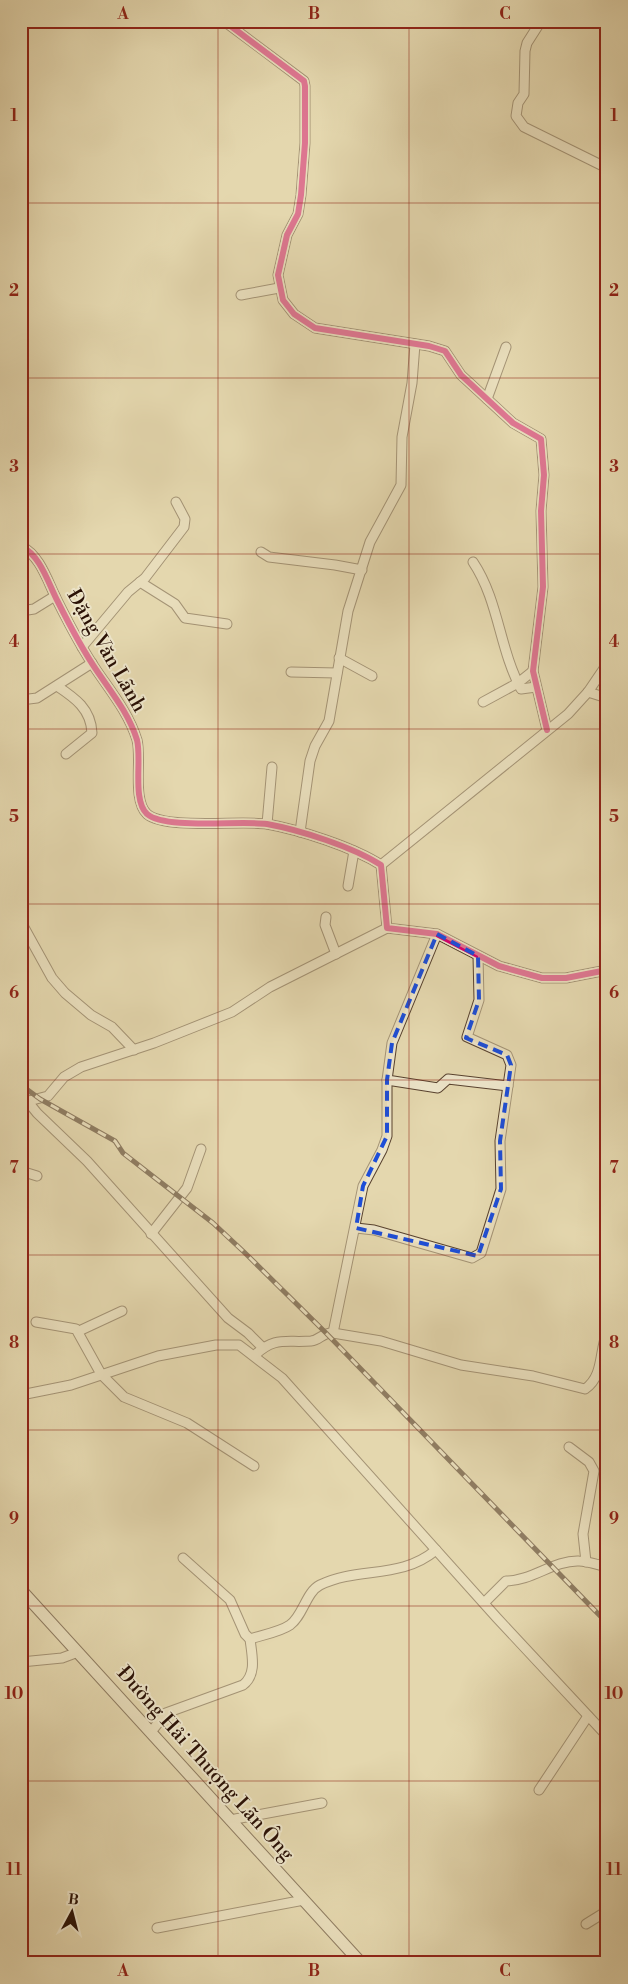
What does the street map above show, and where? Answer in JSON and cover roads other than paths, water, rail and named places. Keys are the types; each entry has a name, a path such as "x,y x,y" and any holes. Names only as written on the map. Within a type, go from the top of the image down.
{"street":[{"path":"224,21 304,81 306,86 305,143 301,196 298,214 287,235 278,276 283,300 294,314 315,328 415,344 445,351 461,374 513,424 538,436 542,442 543,586 533,672 547,730"},
{"path":"541,21 527,44 525,51 524,94 518,103 516,116 524,127 607,168"},
{"path":"241,295 279,288"},
{"path":"300,832 310,761 315,746 330,721 348,611 370,542 401,485 402,437 412,383 415,344"},
{"path":"487,399 506,347"},
{"path":"82,648 128,592 140,582 184,526 182,512 176,502"},
{"name":"Đặng Văn Lãnh","path":"21,546 36,557 82,648 117,698 133,731 137,742 141,804 148,814 176,822 212,824 238,821 267,824 300,832 354,851 381,864"},
{"path":"261,552 269,557 362,570"},
{"path":"473,562 488,588 505,651 521,689 536,687"},
{"path":"140,582 176,604 185,618 227,624"},
{"path":"21,611 34,609 55,596"},
{"path":"339,658 372,676"},
{"path":"21,700 37,698 92,663"},
{"path":"387,928 381,864 568,714 588,692 607,664"},
{"path":"291,672 337,673"},
{"path":"482,702 518,683 533,672"},
{"path":"57,686 80,703 91,724 92,733 88,738 66,754"},
{"path":"588,692 607,698"},
{"path":"267,824 272,767"},
{"path":"348,886 354,851"},
{"path":"326,917 325,925 336,954"},
{"path":"22,928 52,978 65,993 91,1015 112,1028 134,1050"},
{"path":"23,1099 48,1096 64,1077 74,1071 232,1012 270,988 387,928 437,934 478,956 518,973 542,978 566,978 607,970"},
{"path":"333,1333 356,1228 363,1186 382,1150 386,1136 387,1080 392,1043 437,934"},
{"path":"356,1228 374,1230 472,1258 478,1256 501,1189 500,1141 510,1065 507,1055 467,1037 479,1000 478,956"},
{"path":"387,1080 438,1088 448,1080 508,1086"},
{"path":"23,1099 87,1161 228,1318 248,1333 263,1348"},
{"path":"151,1234 187,1188 201,1149"},
{"path":"21,1171 37,1176"},
{"path":"36,1322 79,1331 122,1311"},
{"path":"79,1331 101,1374 130,1401 187,1423 254,1466"},
{"path":"254,1355 263,1348 282,1341 312,1341 326,1333 333,1333 381,1341 461,1365 533,1376 582,1390 588,1388 599,1369 607,1333"},
{"path":"21,1395 60,1388 158,1356 228,1343 238,1345 254,1355 282,1378 484,1603 607,1736"},
{"path":"569,1446 589,1462 594,1471 583,1534 586,1562"},
{"path":"250,1639 291,1625 319,1586 360,1574 408,1567 425,1559 436,1550"},
{"path":"151,1732 166,1713 244,1685 250,1680 253,1672 250,1639 245,1634 230,1600 183,1558"},
{"path":"484,1603 506,1581 520,1581 539,1572 573,1562 586,1562 607,1567"},
{"name":"Đường Hải Thượng Lãn Ông","path":"21,1590 361,1963"},
{"path":"21,1662 62,1658 78,1652"},
{"path":"539,1790 588,1716"},
{"path":"230,1820 322,1803"},
{"path":"157,1928 304,1900"},
{"path":"586,1924 607,1911"}],"railway":[{"path":"21,1085 40,1099 115,1141 123,1153 213,1223 326,1333 607,1623"}]}
